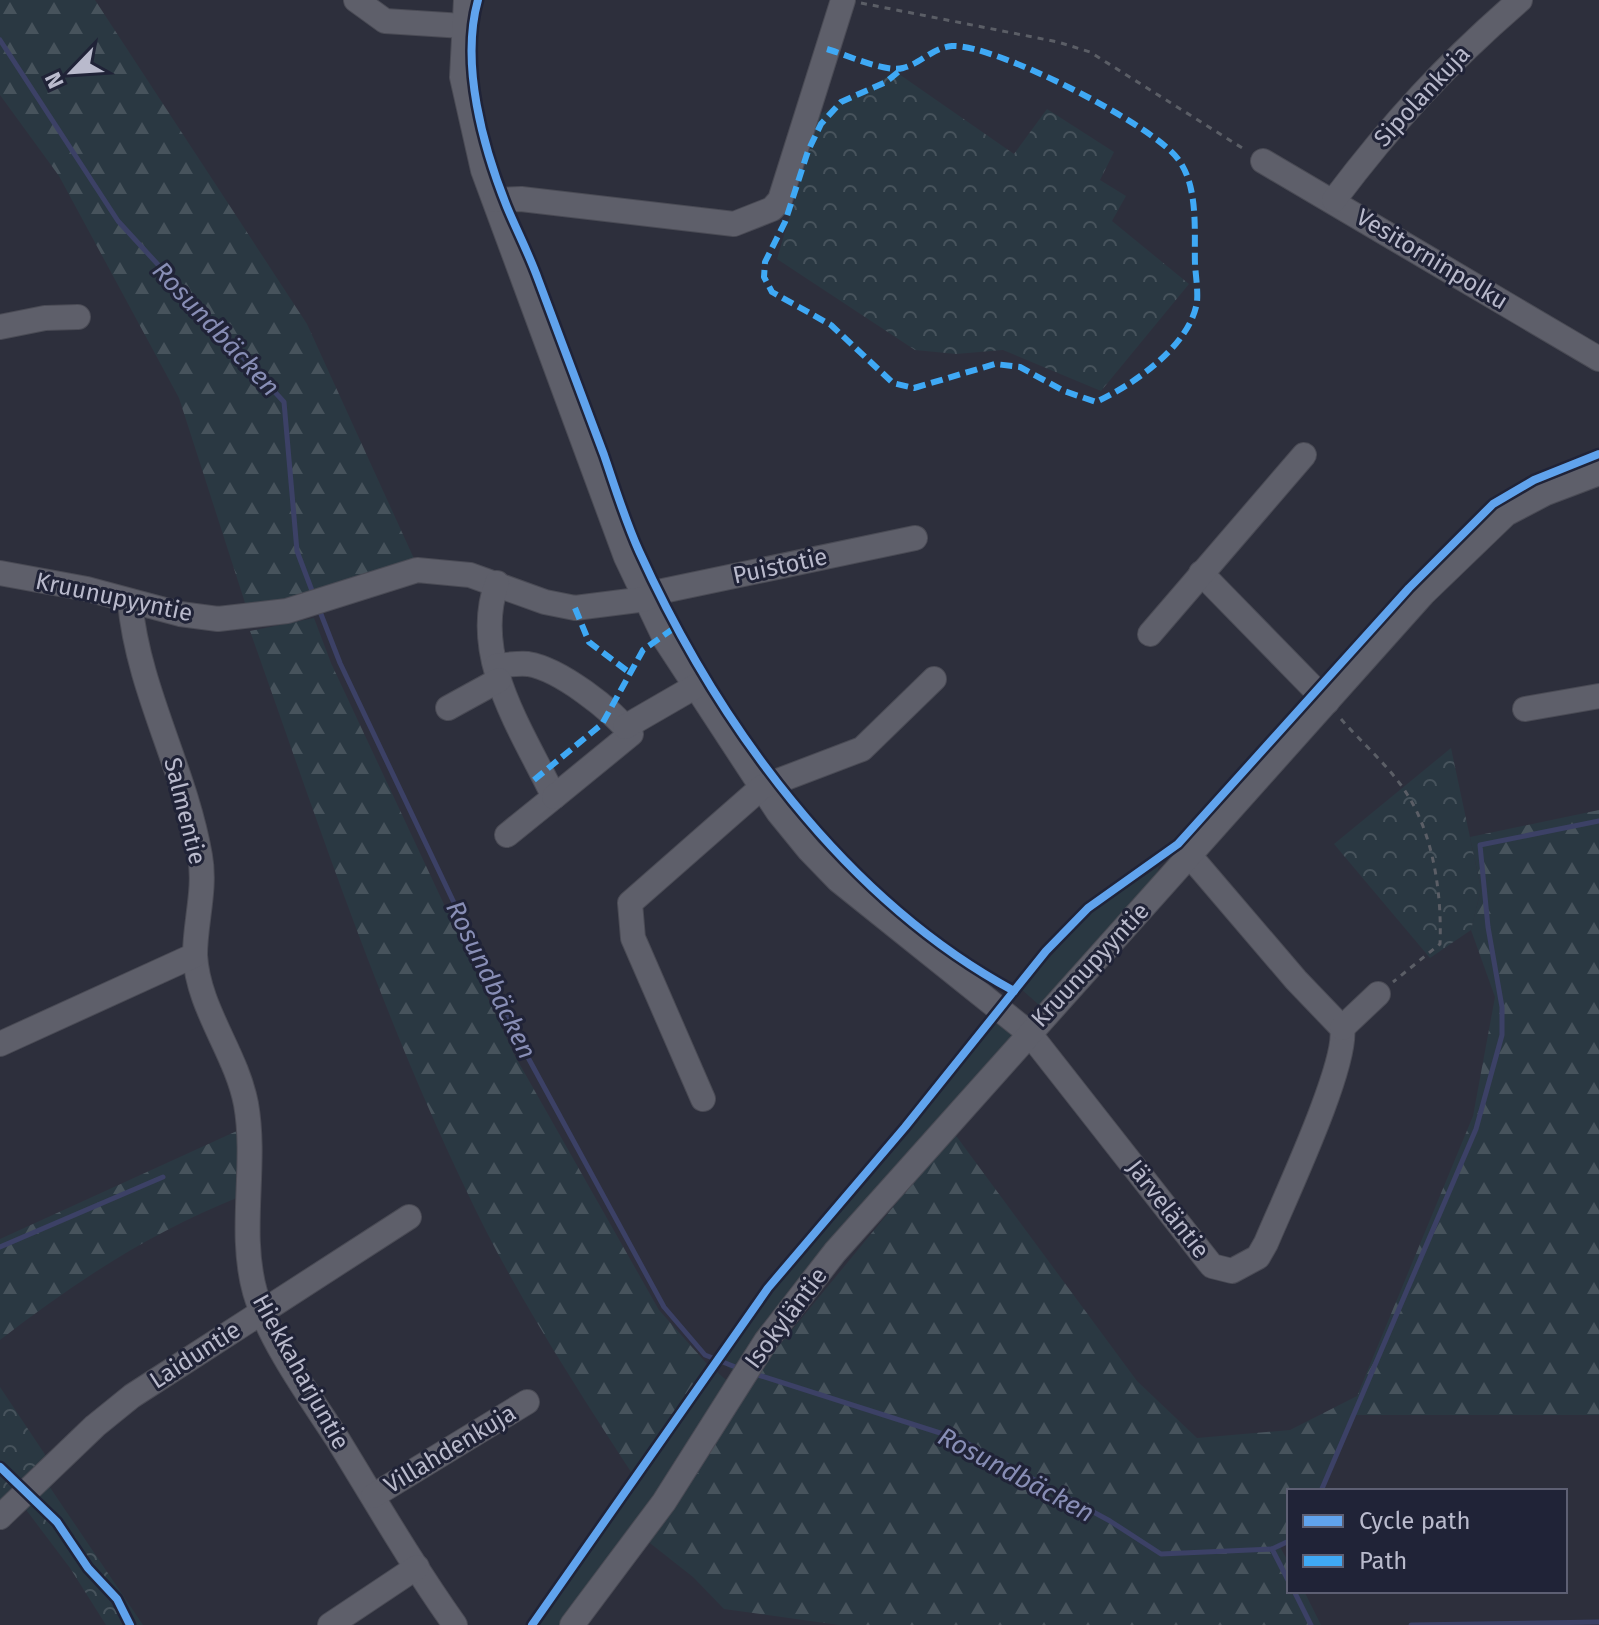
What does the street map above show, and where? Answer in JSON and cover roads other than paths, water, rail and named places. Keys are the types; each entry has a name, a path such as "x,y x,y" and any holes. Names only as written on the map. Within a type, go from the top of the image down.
{"street":[{"path":"356,0 385,21 463,26"},
{"path":"466,0 462,77 466,104 495,200 621,544 646,599"},
{"path":"495,200 521,199 734,224 772,209 780,200 843,0"},
{"name":"Sipolankuja","path":"1334,200 1394,121 1435,77 1520,0"},
{"name":"Vesitorninpolku","path":"1263,161 1334,200 1599,359"},
{"path":"0,327 45,318 78,317"},
{"path":"1150,634 1304,455"},
{"name":"Kruunupyyntie","path":"0,573 218,619 301,607 417,570 470,575 545,602 575,608 646,599 666,641 801,841 838,880 1029,1033 1423,594 1506,514 1598,477"},
{"name":"Puistotie","path":"646,599 658,592 915,538"},
{"path":"1201,573 1327,702"},
{"path":"497,583 489,621 501,691 554,797"},
{"name":"Salmentie","path":"130,602 132,637 180,780 199,848 200,905 195,955"},
{"path":"448,708 498,673 527,664 547,671 588,696 631,734 507,835"},
{"path":"703,1099 633,938 630,903 762,787 862,749 934,679"},
{"path":"625,727 696,686"},
{"path":"1525,709 1599,696"},
{"path":"1190,856 1296,980 1342,1028 1378,994"},
{"path":"0,1044 195,955"},
{"name":"Hiekkaharjuntie","path":"195,955 203,994 238,1075 246,1103 250,1150 247,1236 254,1289 263,1313 455,1625"},
{"name":"Järveläntie","path":"1029,1033 1212,1266 1232,1271 1258,1257 1266,1243 1334,1077 1344,1038 1342,1028"},
{"name":"Isokyläntie","path":"572,1625 664,1502 766,1341 835,1252 1029,1033"},
{"name":"Laiduntie","path":"0,1517 95,1426 132,1396 409,1217"},
{"name":"Villahdenkuja","path":"373,1496 527,1402"},
{"path":"330,1625 417,1567"}],"waterway":[{"name":"Rosundbäcken","path":"0,40 118,221 284,402 297,551 314,596"},
{"name":"Rosundbäcken","path":"319,609 340,663 525,1052 664,1307 705,1355 738,1368"},
{"path":"1322,1489 1476,1129 1502,1035 1502,1007 1488,927 1480,845 1599,821"},
{"path":"0,1247 163,1177"},
{"name":"Rosundbäcken","path":"755,1374 959,1439 1110,1521 1161,1554 1272,1549 1287,1578"},
{"path":"1272,1549 1287,1542"},
{"name":"Rosundbäcken","path":"1295,1593 1311,1625"},
{"path":"1411,1625 1599,1622"}]}
